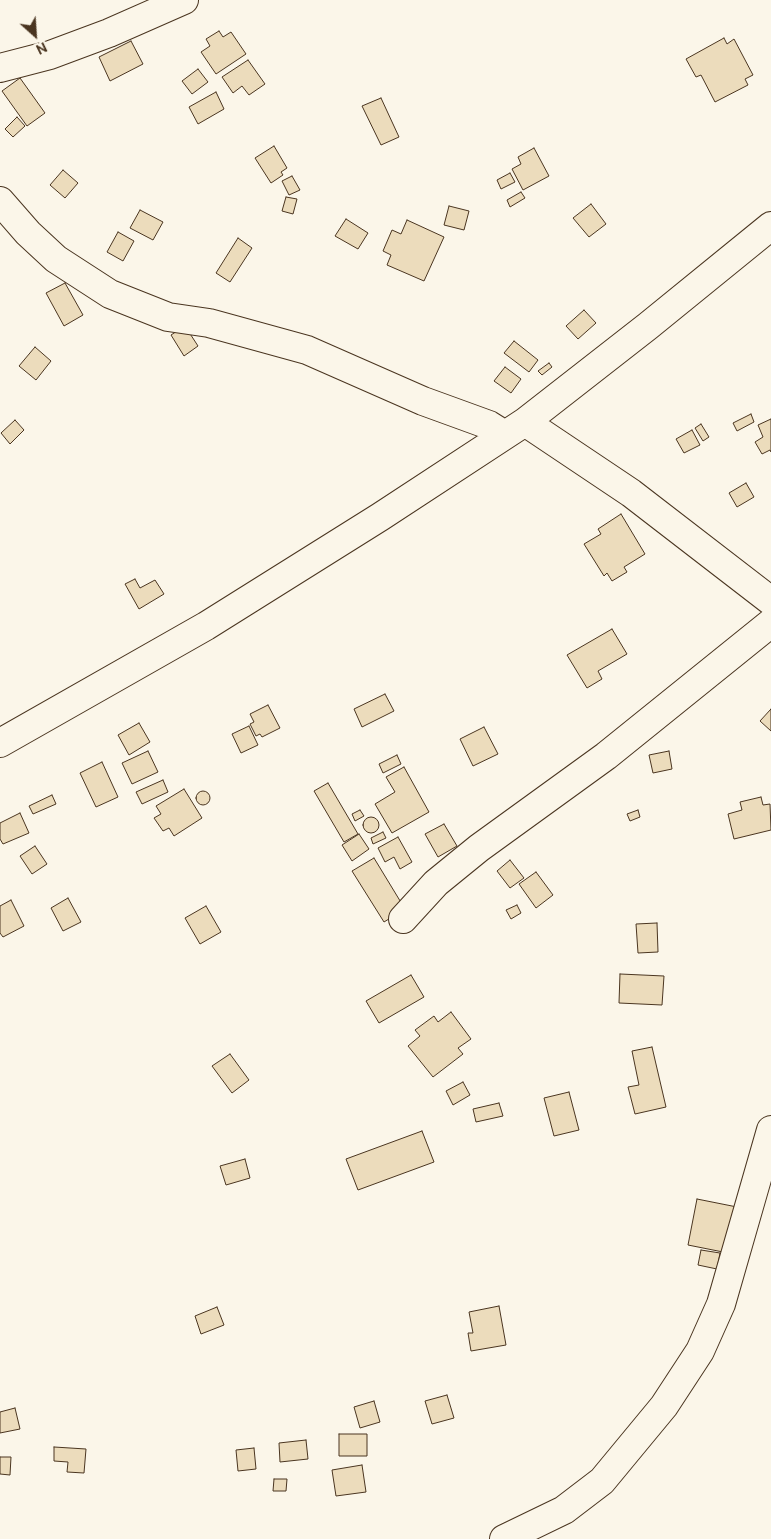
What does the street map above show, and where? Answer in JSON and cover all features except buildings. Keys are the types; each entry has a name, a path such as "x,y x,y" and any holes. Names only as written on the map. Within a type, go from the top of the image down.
{"street":[{"path":"0,68 50,55 160,12 184,0"},
{"path":"0,201 28,233 56,259 110,294 168,317 208,323 307,350 423,402 488,425 515,428 631,493 771,601"},
{"path":"0,743 206,626 380,517 515,428 648,326 771,226"},
{"path":"403,919 436,883 479,848 614,750 771,623"},
{"path":"504,1539 564,1510 602,1481 664,1406 695,1359 721,1304 771,1130"}]}
